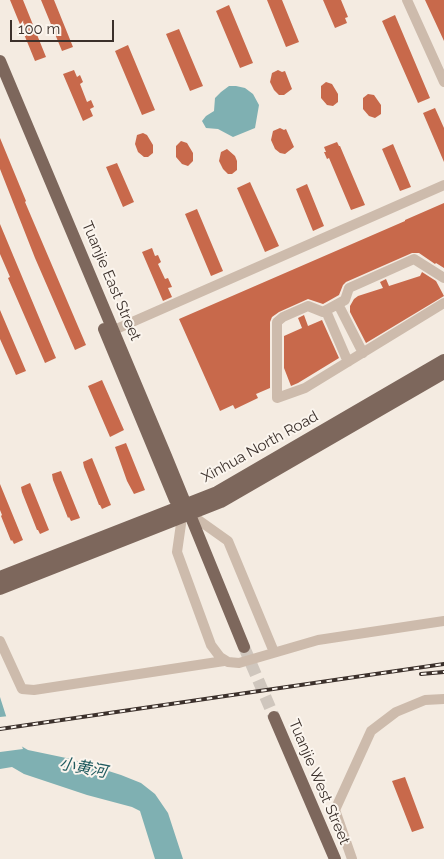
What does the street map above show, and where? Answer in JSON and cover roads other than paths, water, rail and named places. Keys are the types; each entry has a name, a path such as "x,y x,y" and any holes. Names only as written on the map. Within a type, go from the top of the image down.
{"main road":[{"name":"Tuanjie East Street","path":"0,61 114,330 184,511"},
{"name":"Tuanjie East Street","path":"0,82 184,511"},
{"name":"Xinhua North Road","path":"0,589 184,511 444,360"},
{"name":"Xinhua North Road","path":"0,577 184,511 222,502 444,373"},
{"path":"184,511 241,648"},
{"name":"Tuanjie West Street","path":"328,859 271,718 335,859"}],"street":[{"path":"407,0 444,82"},
{"path":"114,330 444,185"},
{"path":"444,278 414,259 349,288 345,300 326,311 323,312 308,306 283,317 277,322 277,398 305,388 444,303"},
{"path":"338,304 363,353"},
{"path":"326,311 348,362"},
{"path":"224,661 211,645 177,552 184,511 228,541 274,652"},
{"path":"0,641 22,688 34,690 224,661 234,664 318,640 444,621"},
{"path":"352,859 335,810 371,731 396,712 425,700 444,700"}],"water":[{"path":"229,86 245,88 253,94 259,105 255,128 233,137 218,129 206,128 202,121 214,111 215,98"},
{"name":"小黄河","path":"0,697 14,741 21,746 28,750 71,759 121,775 141,783 155,794 168,813 183,859 155,859 140,811 132,807 87,795 24,774 12,767 0,769"}],"tunnel":[{"path":"244,647 274,717"}],"railway":[{"path":"0,729 444,664"},
{"path":"421,674 444,672"}]}
